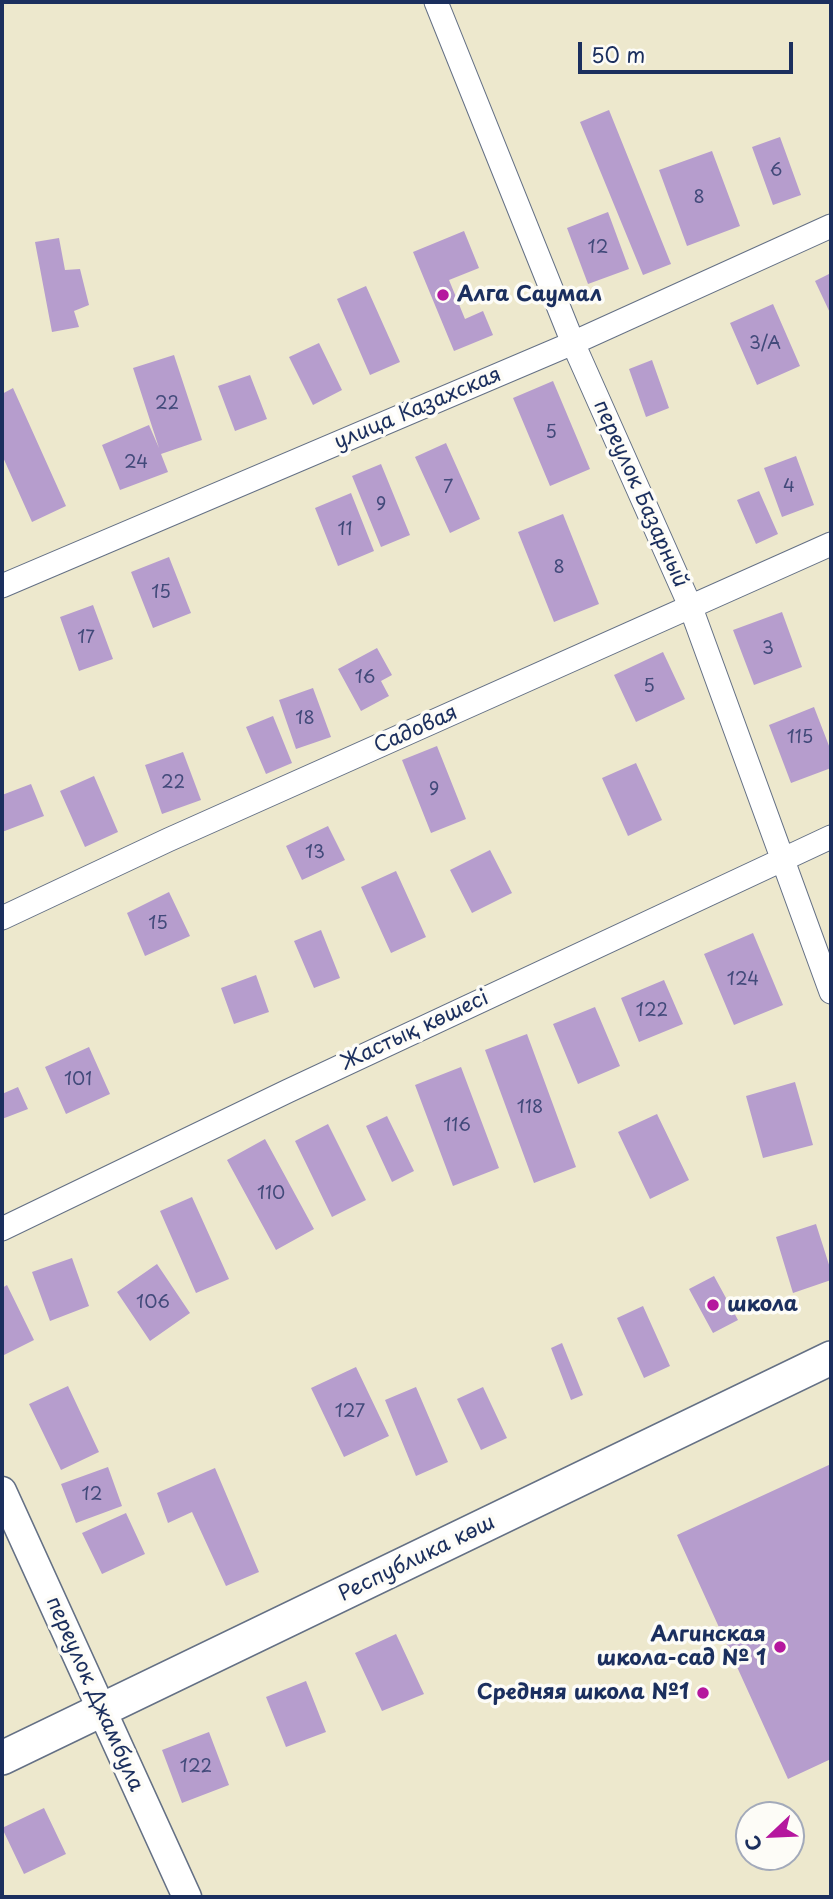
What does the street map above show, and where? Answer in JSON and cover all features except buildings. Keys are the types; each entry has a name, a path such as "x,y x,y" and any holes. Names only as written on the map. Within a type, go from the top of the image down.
{"main road":[{"name":"Республика көш","path":"2,1758 831,1359"}],"street":[{"name":"переулок Базарный","path":"436,2 573,343 691,608 831,992"},
{"name":"улица Казахская","path":"2,586 573,343 831,226"},
{"name":"Садовая","path":"2,918 180,834 831,544"},
{"name":"Жастық көшесі","path":"2,1229 288,1091 831,837"},
{"name":"переулок Джамбула","path":"2,1491 187,1897"}],"place":[{"name":"Алга Саумал","path":"443,295"},
{"name":"школа","path":"713,1305"},
{"name":"Алгинская школа-сад № 1","path":"780,1647"},
{"name":"Средняя школа №1","path":"703,1693"}]}
